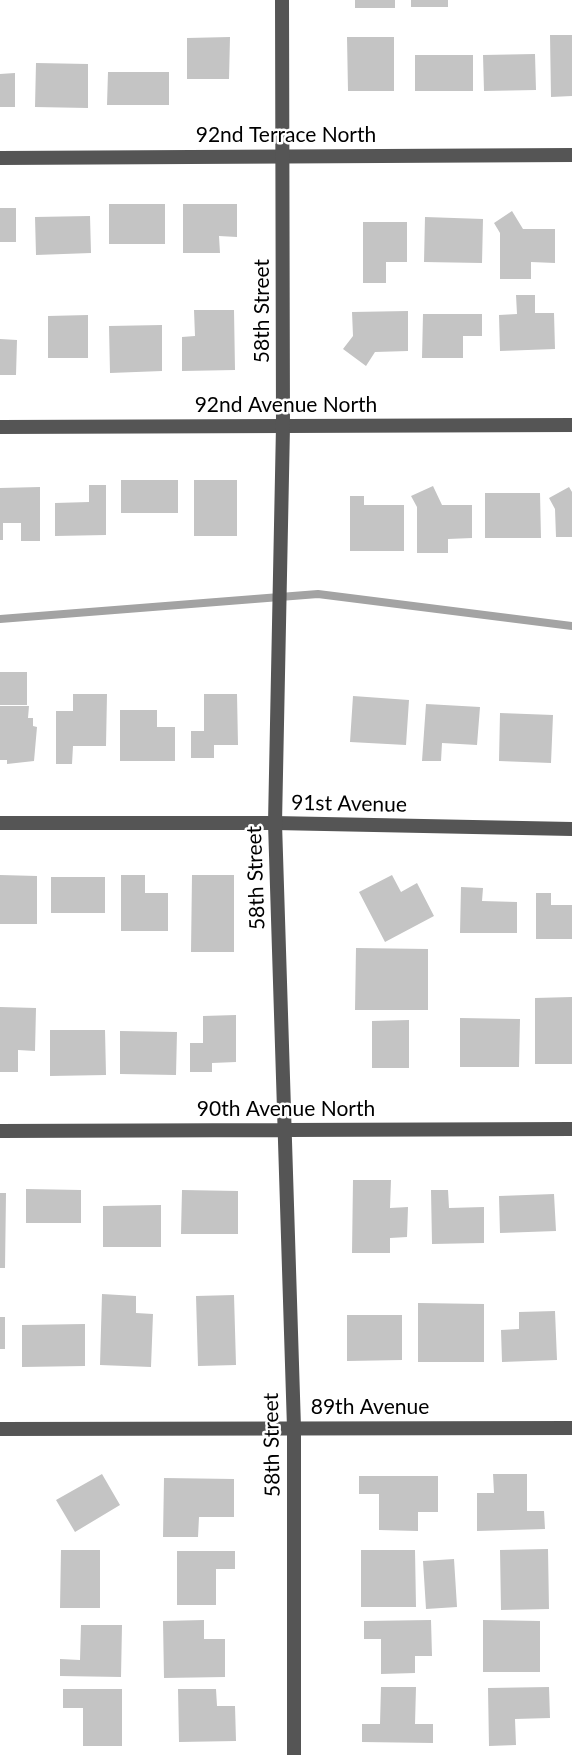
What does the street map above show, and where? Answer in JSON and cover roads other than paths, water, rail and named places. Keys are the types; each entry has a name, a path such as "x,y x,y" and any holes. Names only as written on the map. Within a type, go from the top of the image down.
{"street":[{"name":"58th Street","path":"282,0 283,426 275,823 294,1428 294,1755"},
{"name":"92nd Terrace North","path":"0,158 572,155"},
{"name":"92nd Avenue North","path":"0,427 572,425"},
{"name":"91st Avenue","path":"0,823 275,823 572,829"},
{"name":"90th Avenue North","path":"0,1131 572,1129"},
{"name":"89th Avenue","path":"0,1429 572,1428"}],"waterway":[{"path":"0,619 318,594 572,626"}]}
